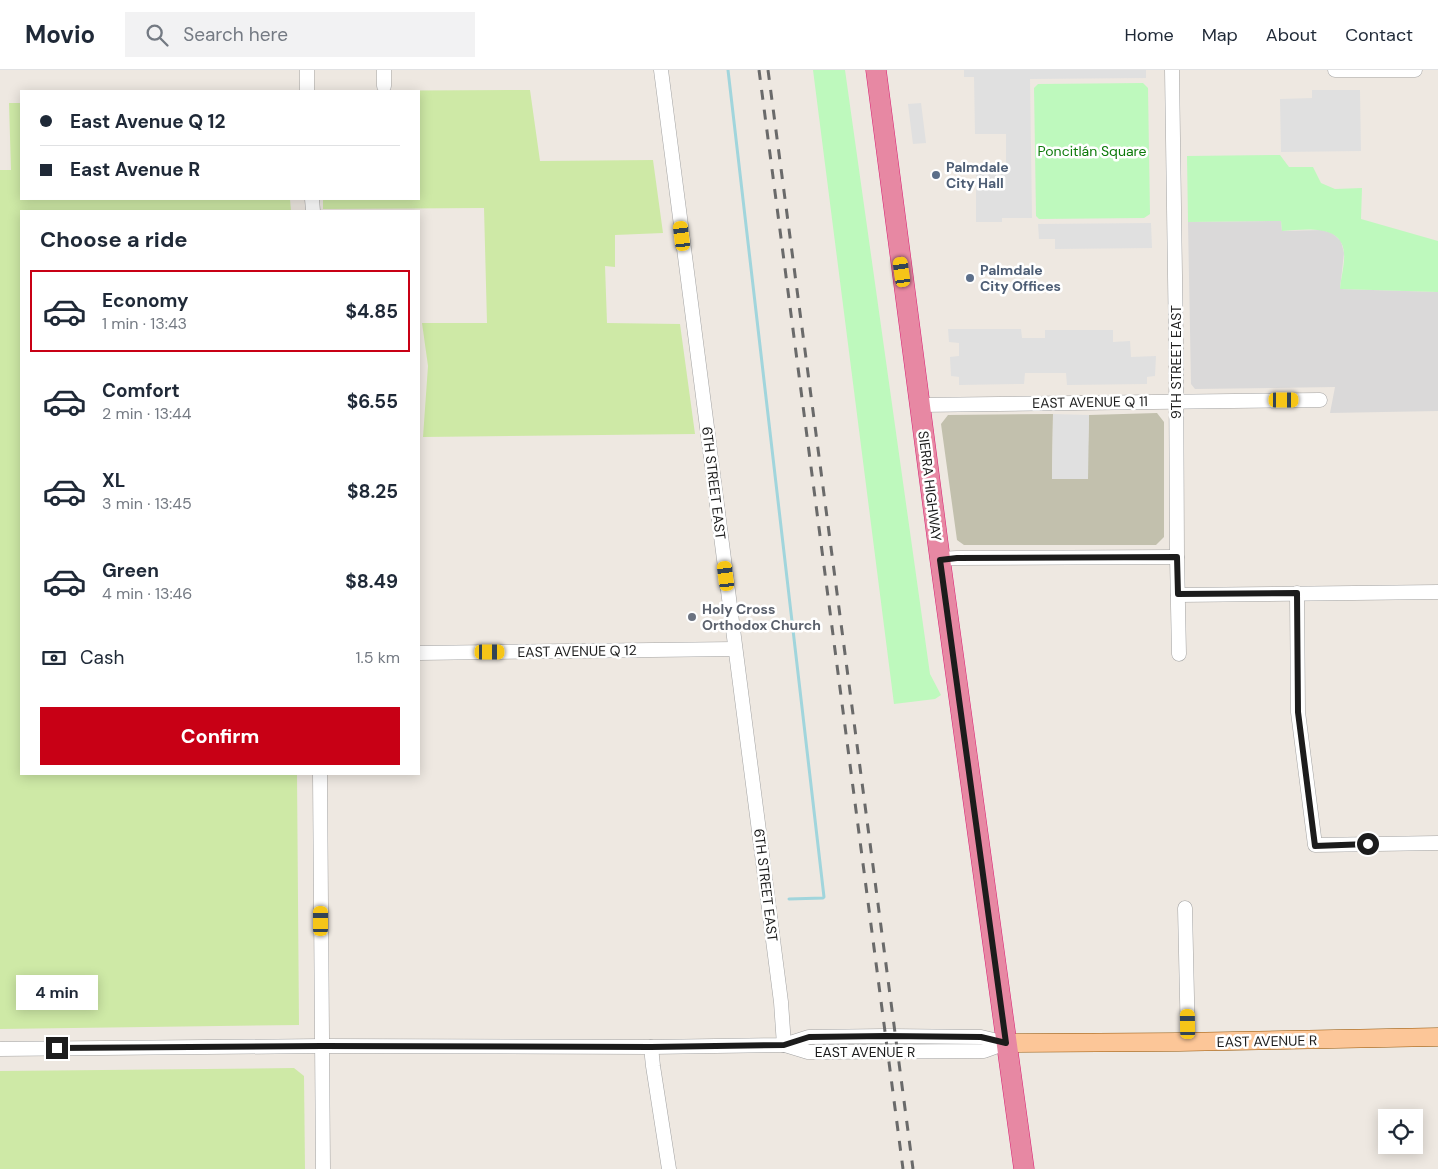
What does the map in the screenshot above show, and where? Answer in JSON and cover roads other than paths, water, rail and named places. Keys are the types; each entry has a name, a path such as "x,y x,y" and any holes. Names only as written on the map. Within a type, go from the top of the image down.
{"highway":[{"name":"SIERRA HIGHWAY","path":"876,70 940,560 1024,1169"}],"main road":[{"name":"EAST AVENUE R","path":"1006,1043 1188,1042 1438,1037"}],"street":[{"path":"307,70 307,90"},
{"path":"384,70 384,86"},
{"name":"6TH STREET EAST","path":"661,70 781,1002 784,1045"},
{"name":"9TH STREET EAST","path":"1172,70 1179,654"},
{"path":"1334,70 1415,70"},
{"name":"EAST AVENUE Q 11","path":"920,404 1320,400"},
{"path":"940,560 957,558 1177,557"},
{"path":"1178,594 1438,592"},
{"path":"1297,593 1298,712 1315,846 1438,843"},
{"name":"EAST AVENUE Q 12","path":"420,653 735,649"},
{"path":"320,775 323,1169"},
{"path":"1185,908 1188,1042"},
{"name":"EAST AVENUE R","path":"0,1049 784,1045 808,1052 984,1051 1006,1043"},
{"path":"651,1047 669,1169"}],"waterway":[{"path":"728,70 824,897 789,899"}],"railway":[{"path":"759,70 903,1169"},
{"path":"768,70 913,1169"}],"place":[{"name":"Palmdale City Hall","path":"936,175"},
{"name":"Palmdale City Offices","path":"970,278"},
{"name":"Holy Cross Orthodox Church","path":"692,617"}],"park label":[{"name":"Poncitlán Square","path":"1092,151"}]}
